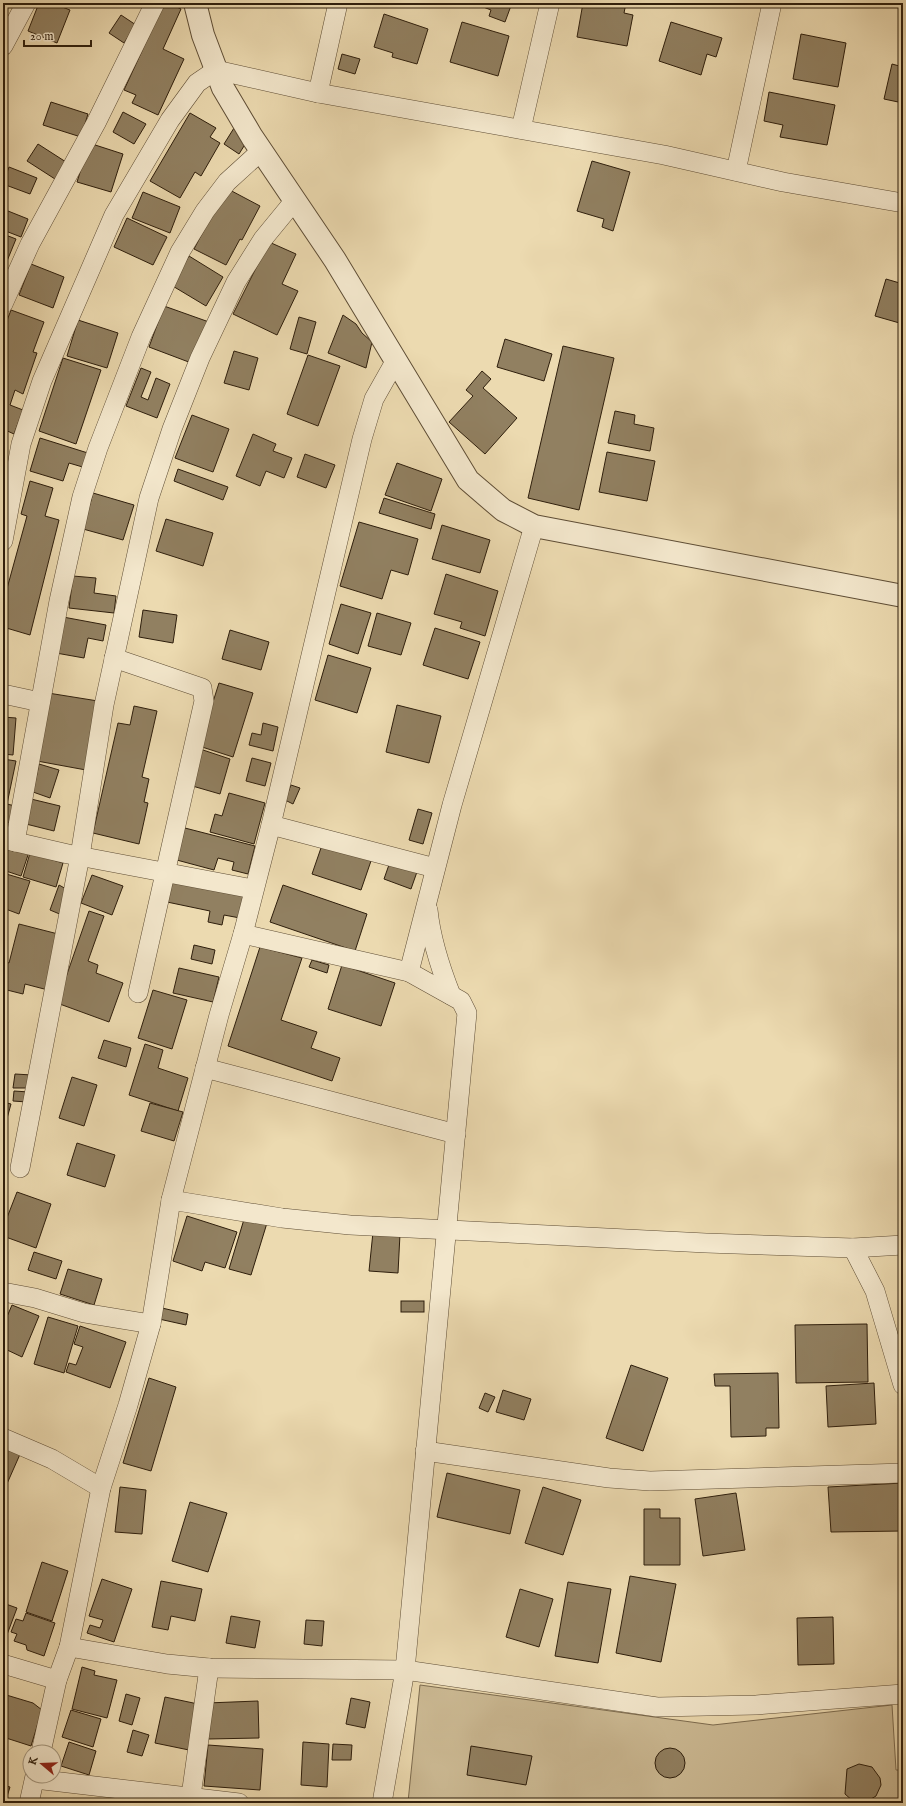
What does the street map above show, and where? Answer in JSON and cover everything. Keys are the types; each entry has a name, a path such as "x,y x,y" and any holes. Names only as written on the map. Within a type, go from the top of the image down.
{"street":[{"path":"3,46 26,3"},
{"path":"3,304 30,244 100,116 155,3"},
{"path":"195,3 203,35 223,88 261,151 335,260 468,480 503,510 534,526 903,596"},
{"path":"318,93 338,3"},
{"path":"521,129 550,3"},
{"path":"736,171 772,3"},
{"path":"3,541 21,444 42,381 114,216 170,120 197,84 216,70 318,93 664,155 783,182 903,203"},
{"path":"253,889 9,841 40,702 59,601 82,497 98,448 141,337 180,252 205,210 227,182 261,151"},
{"path":"20,1168 80,856 104,705 149,498 200,358 236,282 263,239 295,200"},
{"path":"43,1744 57,1680 69,1647 101,1488 128,1405 151,1324 171,1200 218,1015 243,934 253,889 271,825 362,439 374,399 396,360"},
{"path":"409,972 452,805 534,526"},
{"path":"114,658 202,688 204,701 138,993"},
{"path":"3,694 40,702"},
{"path":"271,825 435,868"},
{"path":"427,898 430,928 439,963 451,995"},
{"path":"243,934 409,972 461,1001 468,1013 405,1670 382,1803"},
{"path":"205,1068 456,1134"},
{"path":"171,1200 305,1220 350,1225 447,1228 706,1242 853,1248 903,1245"},
{"path":"853,1248 876,1291 903,1385"},
{"path":"3,1292 35,1298 84,1313 151,1324"},
{"path":"3,1438 52,1459 101,1488"},
{"path":"425,1451 609,1478 650,1481 903,1473"},
{"path":"69,1647 167,1664 209,1668 405,1670 658,1707 756,1705 903,1694"},
{"path":"3,1664 57,1680"},
{"path":"190,1800 209,1668"},
{"path":"62,1782 190,1800 240,1803"},
{"path":"29,1803 34,1784"}],"shaded area":[{"path":"420,1685 713,1725 892,1705 896,1770 903,1770 903,1803 408,1802"}],"building":[{"path":"39,3 52,3 70,10 57,43 28,31"},
{"path":"164,3 169,3 181,9 163,49 184,59 158,115 132,103 136,95 124,90"},
{"path":"473,3 512,3 505,22 489,16 491,10"},
{"path":"583,3 626,3 624,13 633,15 627,46 577,37"},
{"path":"384,14 428,29 417,64 392,57 393,53 374,47"},
{"path":"121,15 136,25 124,43 109,33"},
{"path":"462,22 509,36 498,76 450,62"},
{"path":"671,22 722,38 716,57 707,54 701,75 659,61"},
{"path":"801,34 846,43 838,87 793,79"},
{"path":"342,54 360,59 355,74 338,69"},
{"path":"892,64 903,67 903,103 884,99"},
{"path":"769,92 835,105 827,145 780,137 783,125 764,121"},
{"path":"51,102 88,114 81,137 43,125"},
{"path":"123,112 146,124 134,144 113,132"},
{"path":"190,113 216,128 210,137 220,143 201,176 195,172 180,198 150,181"},
{"path":"234,128 249,138 239,154 224,144"},
{"path":"89,143 123,154 111,192 77,182"},
{"path":"38,144 66,162 55,179 27,161"},
{"path":"592,161 630,172 613,231 602,227 604,219 577,211"},
{"path":"9,167 37,178 30,194 3,184"},
{"path":"226,188 260,206 242,240 240,239 226,265 194,249"},
{"path":"143,192 180,207 170,233 132,218"},
{"path":"3,209 28,219 21,237 3,230"},
{"path":"127,218 167,237 153,265 114,247"},
{"path":"3,234 16,239 5,266 3,265"},
{"path":"269,242 296,254 282,284 298,291 277,335 233,314"},
{"path":"189,256 223,277 206,306 171,285"},
{"path":"31,264 64,277 53,308 19,295"},
{"path":"886,279 903,284 903,324 875,316"},
{"path":"164,306 209,322 194,364 149,347"},
{"path":"11,310 44,322 33,352 37,353 23,394 15,390 10,405 23,410 14,434 3,429 3,331"},
{"path":"343,315 356,324 362,333 372,342 366,368 328,353"},
{"path":"299,317 316,322 307,354 290,349"},
{"path":"78,320 118,333 107,368 67,356"},
{"path":"505,339 552,354 544,381 497,367"},
{"path":"563,346 614,358 579,510 528,498"},
{"path":"234,351 258,358 249,390 224,383"},
{"path":"308,355 340,366 318,426 287,414"},
{"path":"63,358 101,370 76,444 39,431"},
{"path":"141,368 151,372 141,397 148,400 156,378 170,384 157,418 126,406"},
{"path":"482,371 491,379 483,388 517,418 485,454 449,422 473,396 466,390"},
{"path":"615,411 635,415 634,424 654,428 650,451 608,443"},
{"path":"192,415 229,429 213,472 175,458"},
{"path":"253,434 276,444 273,451 292,458 284,478 266,471 260,486 236,476"},
{"path":"40,438 91,454 86,468 69,463 63,481 30,471"},
{"path":"607,452 655,461 647,501 599,492"},
{"path":"305,454 335,465 326,488 297,477"},
{"path":"397,463 442,479 431,511 385,495"},
{"path":"178,469 228,487 223,500 174,481"},
{"path":"30,481 53,488 45,516 59,520 30,635 3,627 3,603 27,516 21,514"},
{"path":"93,493 134,505 123,540 83,529"},
{"path":"384,498 435,514 431,529 379,513"},
{"path":"166,519 213,533 203,566 156,551"},
{"path":"359,522 418,539 408,575 391,570 382,599 340,586"},
{"path":"442,525 490,540 480,573 432,559"},
{"path":"446,574 498,591 485,636 460,628 462,622 434,614"},
{"path":"73,576 96,578 94,593 116,596 114,613 69,608"},
{"path":"341,604 371,613 358,654 329,644"},
{"path":"143,610 177,615 173,643 139,637"},
{"path":"377,613 411,623 401,655 368,646"},
{"path":"63,617 106,625 103,641 88,638 84,658 56,653"},
{"path":"435,628 480,642 468,679 423,665"},
{"path":"230,630 269,642 261,670 222,659"},
{"path":"328,655 371,668 357,713 315,700"},
{"path":"219,683 253,693 233,757 199,746"},
{"path":"48,693 98,701 86,770 37,761"},
{"path":"397,705 441,716 429,763 386,752"},
{"path":"134,706 157,711 142,777 149,779 144,802 148,803 139,844 93,833 118,723 130,725"},
{"path":"3,717 16,718 13,755 3,754"},
{"path":"263,723 278,727 273,751 249,745 252,733 261,735"},
{"path":"200,749 230,759 220,794 189,785"},
{"path":"252,758 271,763 265,786 246,781"},
{"path":"3,759 16,761 7,804 15,806 11,823 3,821"},
{"path":"39,764 59,770 50,798 33,792"},
{"path":"291,785 300,788 293,804 285,800"},
{"path":"229,793 265,803 254,844 210,832 215,814 222,816"},
{"path":"31,799 60,806 54,831 26,824"},
{"path":"418,809 432,813 423,844 409,840"},
{"path":"181,827 255,846 248,874 232,870 234,862 218,858 214,870 173,859"},
{"path":"3,844 29,852 21,876 3,870"},
{"path":"322,845 372,858 361,890 312,874"},
{"path":"30,853 63,863 56,887 23,877"},
{"path":"391,859 418,869 411,889 384,879"},
{"path":"3,873 30,881 19,914 3,908"},
{"path":"92,875 123,886 112,915 81,903"},
{"path":"171,878 246,889 240,918 224,915 222,925 208,922 210,911 167,902"},
{"path":"59,885 68,890 62,915 50,910"},
{"path":"283,885 367,914 355,951 270,922"},
{"path":"89,911 104,916 88,961 98,965 96,973 123,983 109,1022 57,1003"},
{"path":"19,924 62,935 48,990 25,984 23,994 3,989 3,973 6,962 9,963"},
{"path":"194,945 215,950 212,964 191,959"},
{"path":"260,947 302,958 281,1020 317,1032 311,1048 340,1058 332,1081 228,1046"},
{"path":"312,960 329,965 327,973 309,967"},
{"path":"342,965 395,983 381,1026 328,1009"},
{"path":"179,968 219,977 213,1002 173,993"},
{"path":"153,990 187,1000 172,1049 138,1038"},
{"path":"104,1040 131,1048 126,1067 98,1058"},
{"path":"145,1044 163,1050 158,1068 188,1078 178,1111 129,1095"},
{"path":"15,1074 32,1075 29,1088 13,1088"},
{"path":"72,1077 97,1085 84,1126 59,1118"},
{"path":"14,1091 29,1092 27,1102 13,1101"},
{"path":"3,1102 11,1104 3,1133"},
{"path":"150,1103 183,1112 174,1141 141,1131"},
{"path":"77,1143 115,1155 105,1187 67,1175"},
{"path":"17,1192 51,1204 36,1248 3,1236 3,1228"},
{"path":"187,1216 237,1232 225,1268 205,1262 202,1271 173,1261"},
{"path":"245,1216 267,1223 251,1275 229,1269"},
{"path":"373,1232 400,1234 398,1273 369,1271"},
{"path":"34,1252 62,1261 56,1279 28,1270"},
{"path":"68,1269 102,1279 94,1305 60,1294"},
{"path":"401,1301 424,1301 424,1312 401,1312"},
{"path":"12,1305 39,1316 22,1357 3,1348 3,1326"},
{"path":"162,1308 188,1314 186,1325 159,1319"},
{"path":"48,1317 78,1326 64,1373 34,1364"},
{"path":"867,1324 868,1382 796,1383 795,1325"},
{"path":"80,1326 126,1342 110,1388 66,1372 69,1363 76,1365 83,1347 74,1344"},
{"path":"631,1365 668,1378 643,1451 606,1438"},
{"path":"778,1373 779,1428 766,1428 766,1436 731,1437 730,1386 715,1386 714,1374"},
{"path":"149,1378 176,1387 151,1471 123,1463"},
{"path":"874,1383 876,1424 828,1427 826,1386"},
{"path":"503,1390 531,1399 524,1420 496,1412"},
{"path":"485,1393 495,1397 488,1412 479,1408"},
{"path":"3,1444 21,1452 6,1486 3,1485"},
{"path":"447,1473 520,1490 510,1534 437,1517"},
{"path":"903,1483 903,1531 831,1532 828,1487"},
{"path":"120,1487 146,1490 142,1534 115,1532"},
{"path":"543,1487 581,1500 563,1555 525,1543"},
{"path":"736,1493 745,1550 703,1556 695,1499"},
{"path":"190,1502 227,1513 208,1572 172,1561"},
{"path":"644,1509 660,1509 660,1518 680,1518 680,1565 644,1565"},
{"path":"42,1562 68,1571 52,1621 26,1612"},
{"path":"630,1576 676,1584 661,1662 616,1653"},
{"path":"102,1579 132,1589 114,1642 87,1633 90,1625 100,1628 103,1620 89,1616"},
{"path":"161,1581 202,1589 195,1621 171,1616 168,1630 152,1627"},
{"path":"568,1582 611,1589 598,1663 555,1656"},
{"path":"520,1589 553,1599 539,1647 506,1637"},
{"path":"3,1603 17,1608 5,1640 3,1639"},
{"path":"26,1613 55,1623 44,1656 27,1650 26,1645 14,1641 17,1634 11,1632 16,1619 23,1621"},
{"path":"231,1616 260,1621 255,1648 226,1643"},
{"path":"833,1617 834,1664 798,1665 797,1618"},
{"path":"306,1620 324,1621 322,1646 304,1644"},
{"path":"82,1667 95,1671 94,1675 117,1680 107,1718 72,1709"},
{"path":"3,1694 33,1703 42,1710 32,1744 25,1744 3,1737"},
{"path":"126,1694 140,1698 132,1725 119,1721"},
{"path":"165,1697 198,1704 189,1750 155,1743"},
{"path":"351,1698 370,1702 365,1728 346,1724"},
{"path":"258,1701 259,1738 208,1739 207,1703"},
{"path":"71,1710 101,1719 93,1747 62,1737"},
{"path":"133,1730 149,1735 142,1756 127,1752"},
{"path":"69,1742 96,1751 89,1775 62,1766"},
{"path":"303,1742 329,1744 327,1787 301,1785"},
{"path":"333,1744 352,1745 351,1760 332,1760"},
{"path":"208,1745 263,1749 260,1790 204,1786"},
{"path":"471,1746 532,1756 526,1785 467,1775"},
{"path":"670,1748 676,1749 684,1757 684,1769 676,1777 670,1778 664,1777 656,1769 655,1763 656,1757 664,1749"},
{"path":"859,1764 872,1767 880,1778 881,1785 876,1796 866,1802 860,1803 854,1802 845,1794 847,1769"},
{"path":"3,1785 10,1787 5,1803 3,1803"}]}
